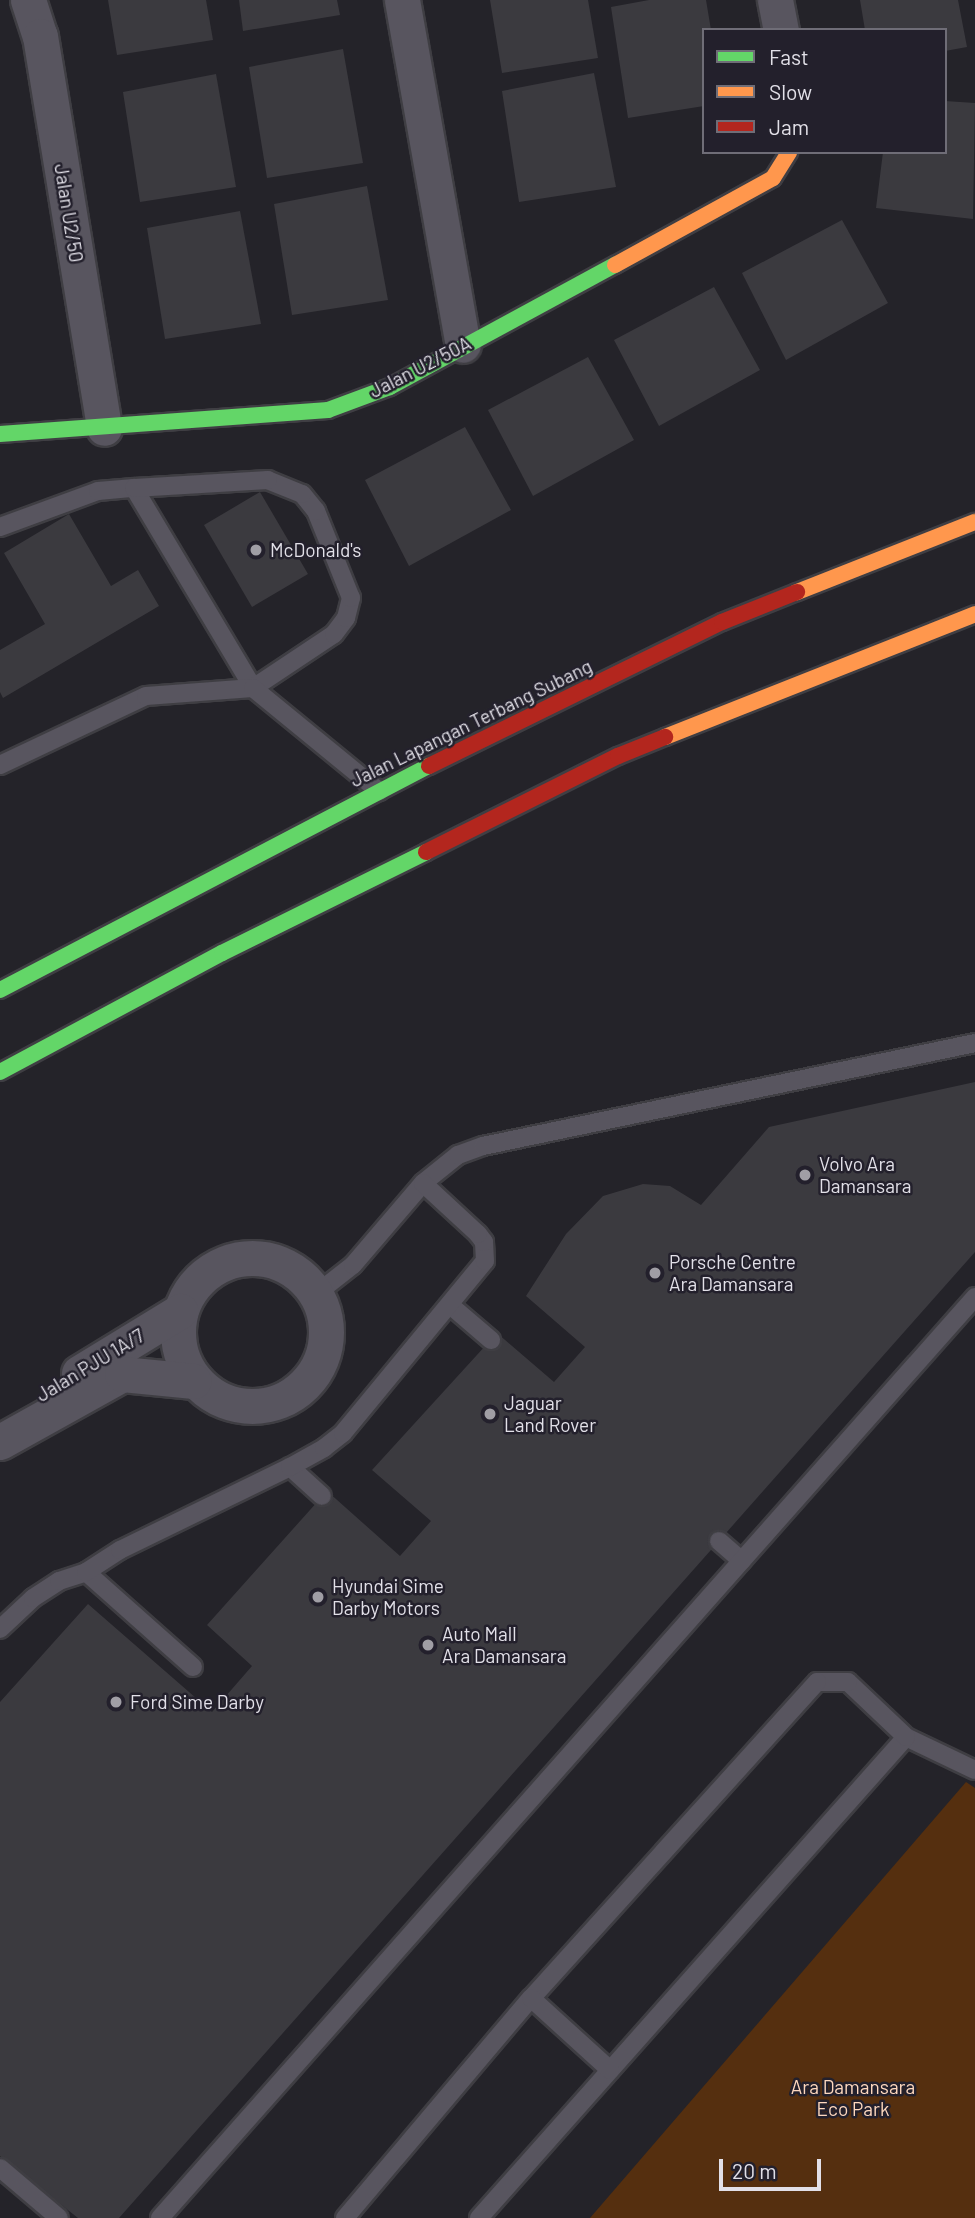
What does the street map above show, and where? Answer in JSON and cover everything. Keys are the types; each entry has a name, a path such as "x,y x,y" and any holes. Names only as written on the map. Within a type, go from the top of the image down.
{"main road":[{"name":"Jalan U2/50A","path":"0,434 328,410 390,387 463,345 742,197 773,178 788,154"},
{"name":"Jalan Lapangan Terbang Subang","path":"0,990 379,791 722,622 975,522"},
{"path":"0,1072 222,953 618,756 975,614"}],"street":[{"name":"Jalan U2/50","path":"28,0 40,36 104,428"},
{"path":"402,0 463,345"},
{"path":"775,0 781,28"},
{"path":"255,1257 279,1262 300,1275 316,1294 325,1317 326,1342 319,1365 304,1385 284,1400 261,1406 236,1406 214,1397 194,1381 182,1360 177,1336 180,1311 191,1289 208,1272 230,1260 255,1257"},
{"name":"Jalan PJU 1A/7","path":"0,1417 119,1351 180,1311"},
{"name":"Jalan PJU 1A/7","path":"0,1442 122,1374 194,1381"}],"lane":[{"path":"0,527 98,491 268,480 302,494 316,511 351,598 346,618 334,634 253,688 146,696 0,765"},
{"path":"134,488 253,688 379,791"},
{"path":"316,1294 353,1265 423,1183 458,1155 483,1146 975,1043"},
{"path":"0,1629 33,1598 59,1581 86,1572 120,1550 290,1468 343,1433 485,1261 484,1242 423,1183"},
{"path":"160,2218 975,1297"},
{"path":"450,1305 491,1340"},
{"path":"290,1468 322,1496"},
{"path":"719,1541 742,1560"},
{"path":"86,1572 193,1667"},
{"path":"345,2218 531,1998 817,1682 848,1682 906,1737 975,1770"},
{"path":"479,2218 906,1737"},
{"path":"531,1998 610,2070"},
{"path":"0,2168 59,2218"}],"green space":[{"name":"Ara Damansara Eco Park","path":"966,1782 975,1788 975,2218 590,2218"}],"building":[{"path":"108,0 206,0 213,40 117,55"},
{"path":"239,0 337,0 340,15 243,31"},
{"path":"490,0 588,0 598,58 502,73"},
{"path":"649,0 706,0 711,28 702,28 702,106 628,118 611,7"},
{"path":"860,0 958,0 967,47 947,51 947,28 865,28"},
{"path":"343,49 363,163 267,178 249,67"},
{"path":"594,73 616,187 519,202 502,91"},
{"path":"216,74 236,187 140,202 123,92"},
{"path":"947,101 975,103 973,219 876,208 883,154 947,154"},
{"path":"367,186 388,300 292,315 274,204"},
{"path":"240,211 261,324 165,339 147,228"},
{"path":"842,220 888,303 786,360 742,273"},
{"path":"714,287 760,370 659,426 614,340"},
{"path":"588,357 634,440 533,496 488,410"},
{"path":"465,427 511,510 409,566 365,480"},
{"name":"McDonald's","path":"260,492 308,574 252,607 204,525"},
{"path":"69,514 111,586 138,570 159,606 3,698 0,692 0,650 45,624 4,553"},
{"name":"Auto Mall Ara Damansara","path":"975,1082 975,1252 119,2218 78,2218 0,2156 0,1702 88,1604 212,1712 252,1666 207,1625 327,1491 400,1556 431,1521 372,1470 497,1333 554,1382 585,1347 526,1296 566,1234 603,1196 643,1184 670,1186 701,1205 769,1127"}],"traffic: fast":[{"path":"0,434 328,410 390,387 615,265"},
{"path":"0,990 429,766"},
{"path":"0,1072 222,953 426,852"}],"traffic: slow":[{"path":"615,265 773,178 788,154"},
{"path":"797,592 975,522"},
{"path":"665,737 975,614"}],"traffic: jam":[{"path":"429,766 722,622 797,592"},
{"path":"426,852 618,756 665,737"}],"place":[{"name":"McDonald's","path":"256,550"},
{"name":"Volvo Ara Damansara","path":"805,1175"},
{"name":"Porsche Centre Ara Damansara","path":"655,1273"},
{"name":"Jaguar Land Rover","path":"490,1414"},
{"name":"Hyundai Sime Darby Motors","path":"318,1597"},
{"name":"Auto Mall Ara Damansara","path":"428,1645"},
{"name":"Ford Sime Darby","path":"116,1702"}]}
